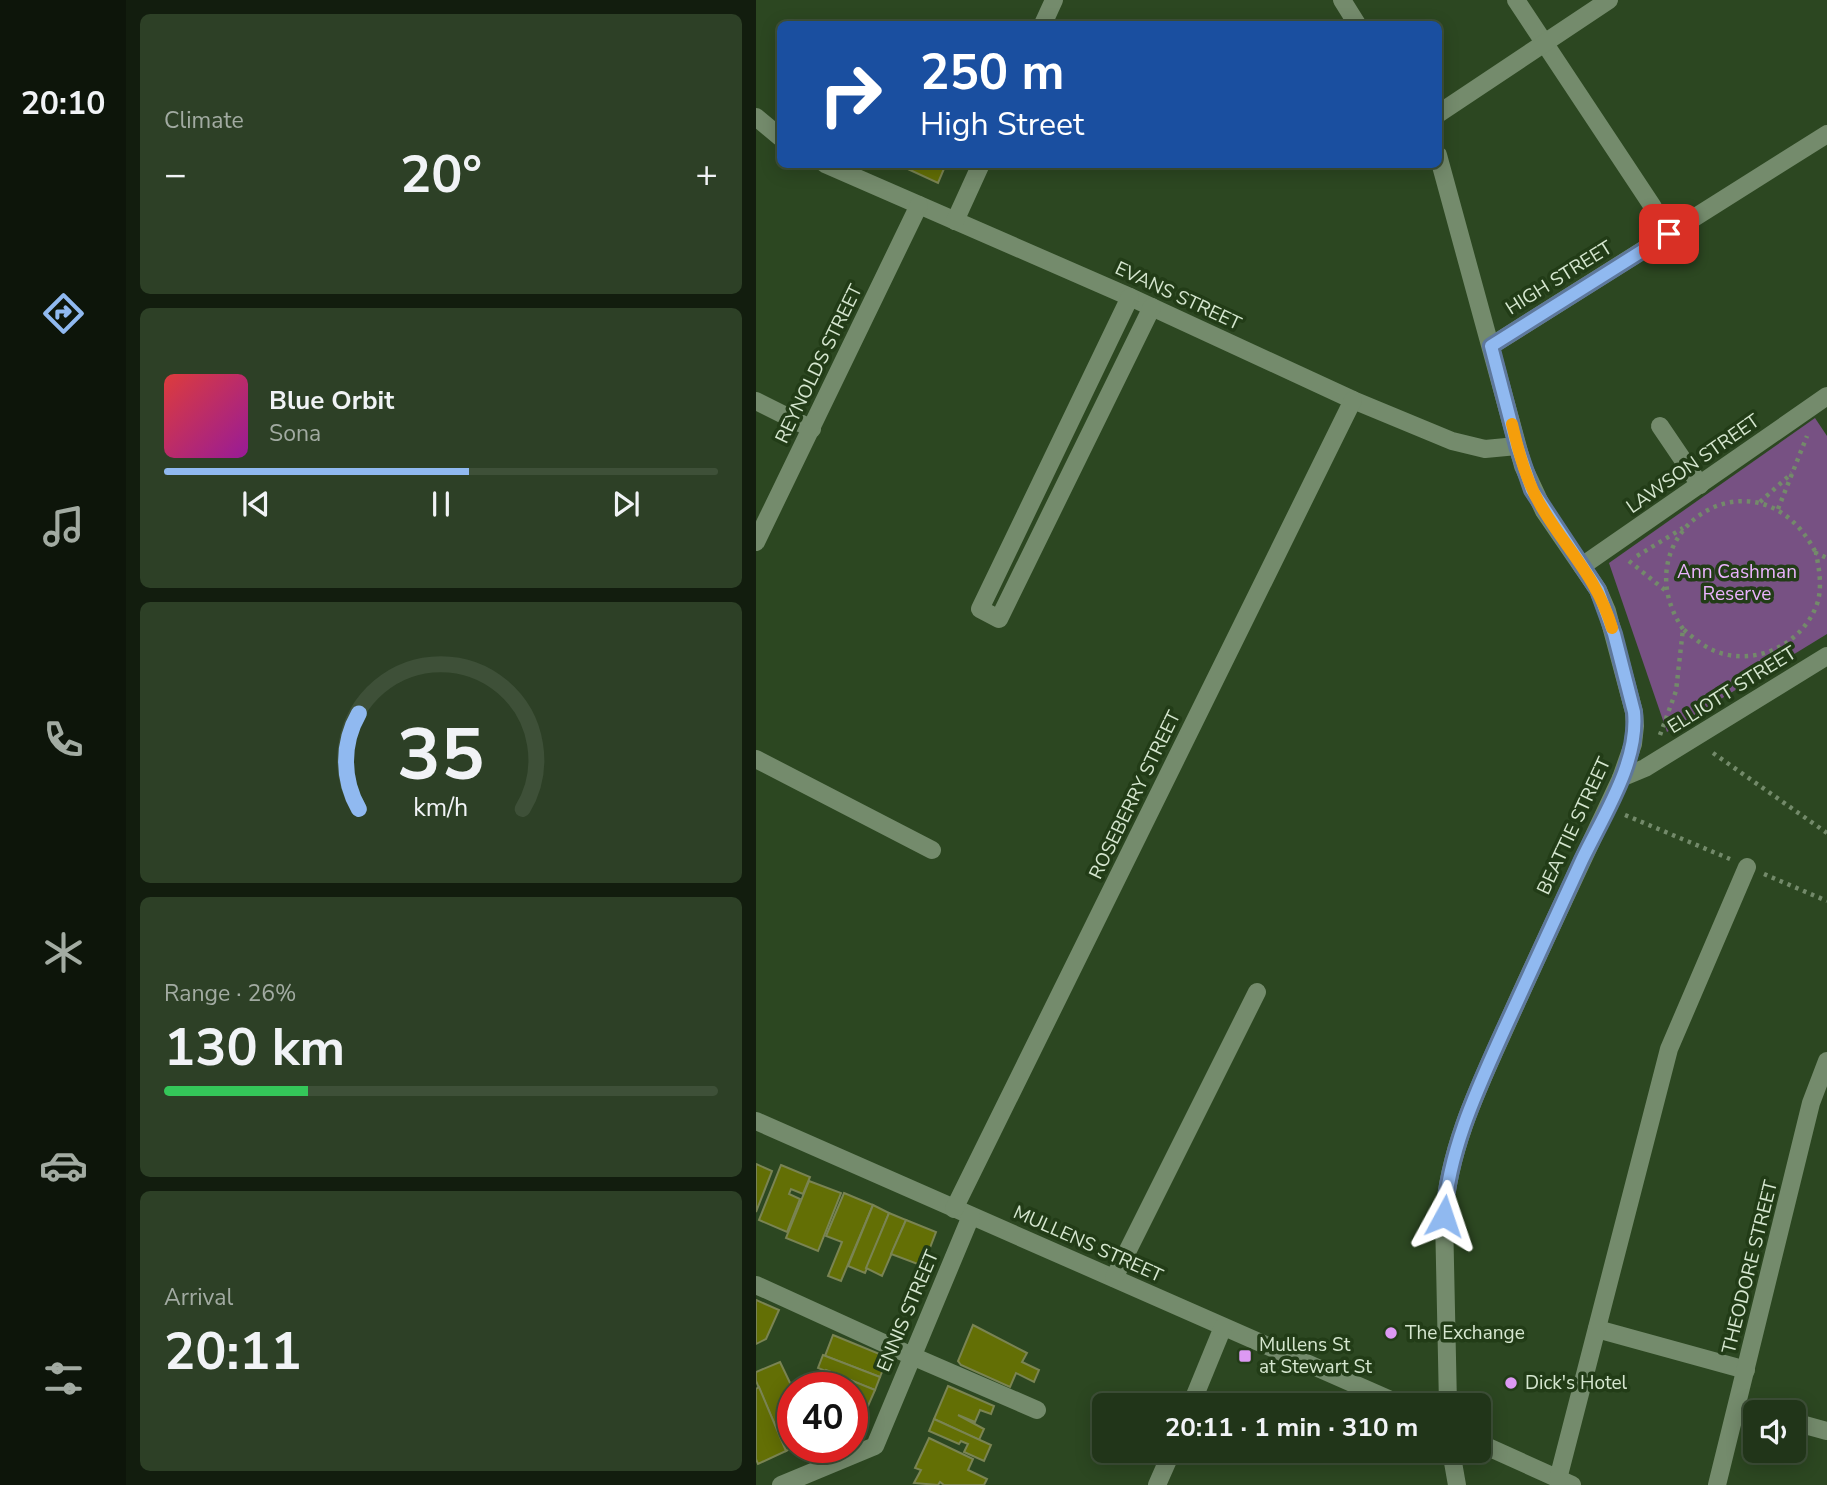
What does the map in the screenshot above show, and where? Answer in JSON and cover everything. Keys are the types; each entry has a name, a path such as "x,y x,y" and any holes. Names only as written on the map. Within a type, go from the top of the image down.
{"street":[{"path":"1044,21 1054,0"},
{"path":"1342,0 1355,21"},
{"path":"1516,0 1653,207"},
{"path":"1442,111 1609,0"},
{"path":"756,117 777,134"},
{"name":"HIGH STREET","path":"1491,346 1827,134"},
{"name":"EVANS STREET","path":"834,168 1130,297 1353,400 1464,445 1485,449 1517,446"},
{"path":"955,221 979,168"},
{"name":"BEATTIE STREET","path":"1442,168 1517,446 1532,490 1598,590 1607,611 1634,712 1635,726 1633,744 1621,778 1507,1024 1453,1154 1446,1184 1444,1216 1448,1393"},
{"name":"REYNOLDS STREET","path":"756,542 919,205"},
{"path":"1130,297 980,609 999,618 1152,307"},
{"name":"LAWSON STREET","path":"1583,566 1827,396"},
{"name":"ROSEBERRY STREET","path":"962,1212 1353,400"},
{"path":"756,401 812,429"},
{"path":"1660,426 1700,485"},
{"path":"1049,461 1072,471"},
{"name":"ELLIOTT STREET","path":"1621,778 1645,768 1827,656"},
{"path":"756,760 932,850"},
{"path":"1491,1448 1565,1482 1597,1329 1669,1049 1747,867"},
{"path":"1114,1278 1257,992"},
{"name":"THEODORE STREET","path":"1717,1485 1811,1103 1827,1061"},
{"name":"MULLENS STREET","path":"756,1121 1374,1393"},
{"name":"ENNIS STREET","path":"782,1485 875,1446 912,1356 962,1212"},
{"path":"756,1285 1037,1410"},
{"path":"1196,1393 1223,1327"},
{"path":"1597,1329 1746,1370"},
{"path":"1737,1408 1743,1409"},
{"path":"1806,1425 1827,1431"},
{"path":"1157,1485 1167,1463"},
{"path":"1453,1463 1457,1485"}],"path":[{"path":"1778,509 1811,425 1810,408"},
{"path":"1760,502 1793,472"},
{"path":"1666,591 1629,561 1705,511 1724,504 1760,502 1778,509 1794,520 1807,535 1816,552 1821,576 1818,600 1808,622 1791,640 1770,652 1747,657 1723,654 1701,645 1683,628 1670,605 1666,591 1667,566 1675,543 1689,523"},
{"path":"1816,552 1827,558"},
{"path":"1645,768 1670,712 1676,691 1683,628"},
{"path":"1713,753 1827,833"}],"green space":[{"name":"Ann Cashman Reserve","path":"1815,418 1827,436 1827,634 1667,732 1609,563"}],"building":[{"path":"906,168 944,168 938,183"},
{"path":"756,1164 772,1171 756,1212"},
{"path":"781,1165 810,1177 803,1194 791,1189 789,1194 800,1199 787,1232 759,1220"},
{"path":"809,1181 841,1193 818,1251 786,1238"},
{"path":"844,1193 873,1205 841,1281 828,1276 842,1242 826,1236"},
{"path":"873,1205 889,1213 865,1273 848,1266"},
{"path":"889,1213 906,1220 882,1276 866,1268"},
{"path":"906,1220 936,1232 923,1266 891,1254"},
{"path":"756,1300 779,1310 766,1339 756,1344"},
{"path":"973,1325 1027,1353 1022,1362 1039,1370 1034,1382 1016,1373 1010,1387 961,1365 958,1361"},
{"path":"833,1335 882,1355 886,1362 880,1377 825,1356"},
{"path":"823,1355 867,1372 828,1372 818,1368"},
{"path":"780,1362 785,1372 777,1372 777,1430 756,1381 756,1372"},
{"path":"868,1372 880,1377 875,1390 868,1387"},
{"path":"948,1386 994,1406 991,1414 980,1410 975,1422 958,1415 984,1429 979,1440 934,1419"},
{"path":"759,1387 777,1430 777,1455 758,1464 756,1459 756,1389"},
{"path":"868,1387 875,1390 868,1406"},
{"path":"934,1419 991,1445 984,1461 964,1452 968,1444 961,1441 959,1444 929,1431"},
{"path":"929,1438 973,1459 968,1470 987,1479 984,1485 914,1483 921,1470 915,1468"}],"slow traffic":[{"path":"1512,424 1532,490 1598,590 1612,628"}],"place":[{"name":"The Exchange","path":"1391,1333"},
{"name":"Mullens St at Stewart St","path":"1245,1356"},
{"name":"Dick's Hotel","path":"1511,1383"}],"route":[{"path":"1444,1216 1446,1184 1453,1154 1465,1123 1537,956 1621,778 1633,744 1635,726 1634,712 1607,611 1598,590 1532,490 1517,446 1491,346 1669,234"}]}
